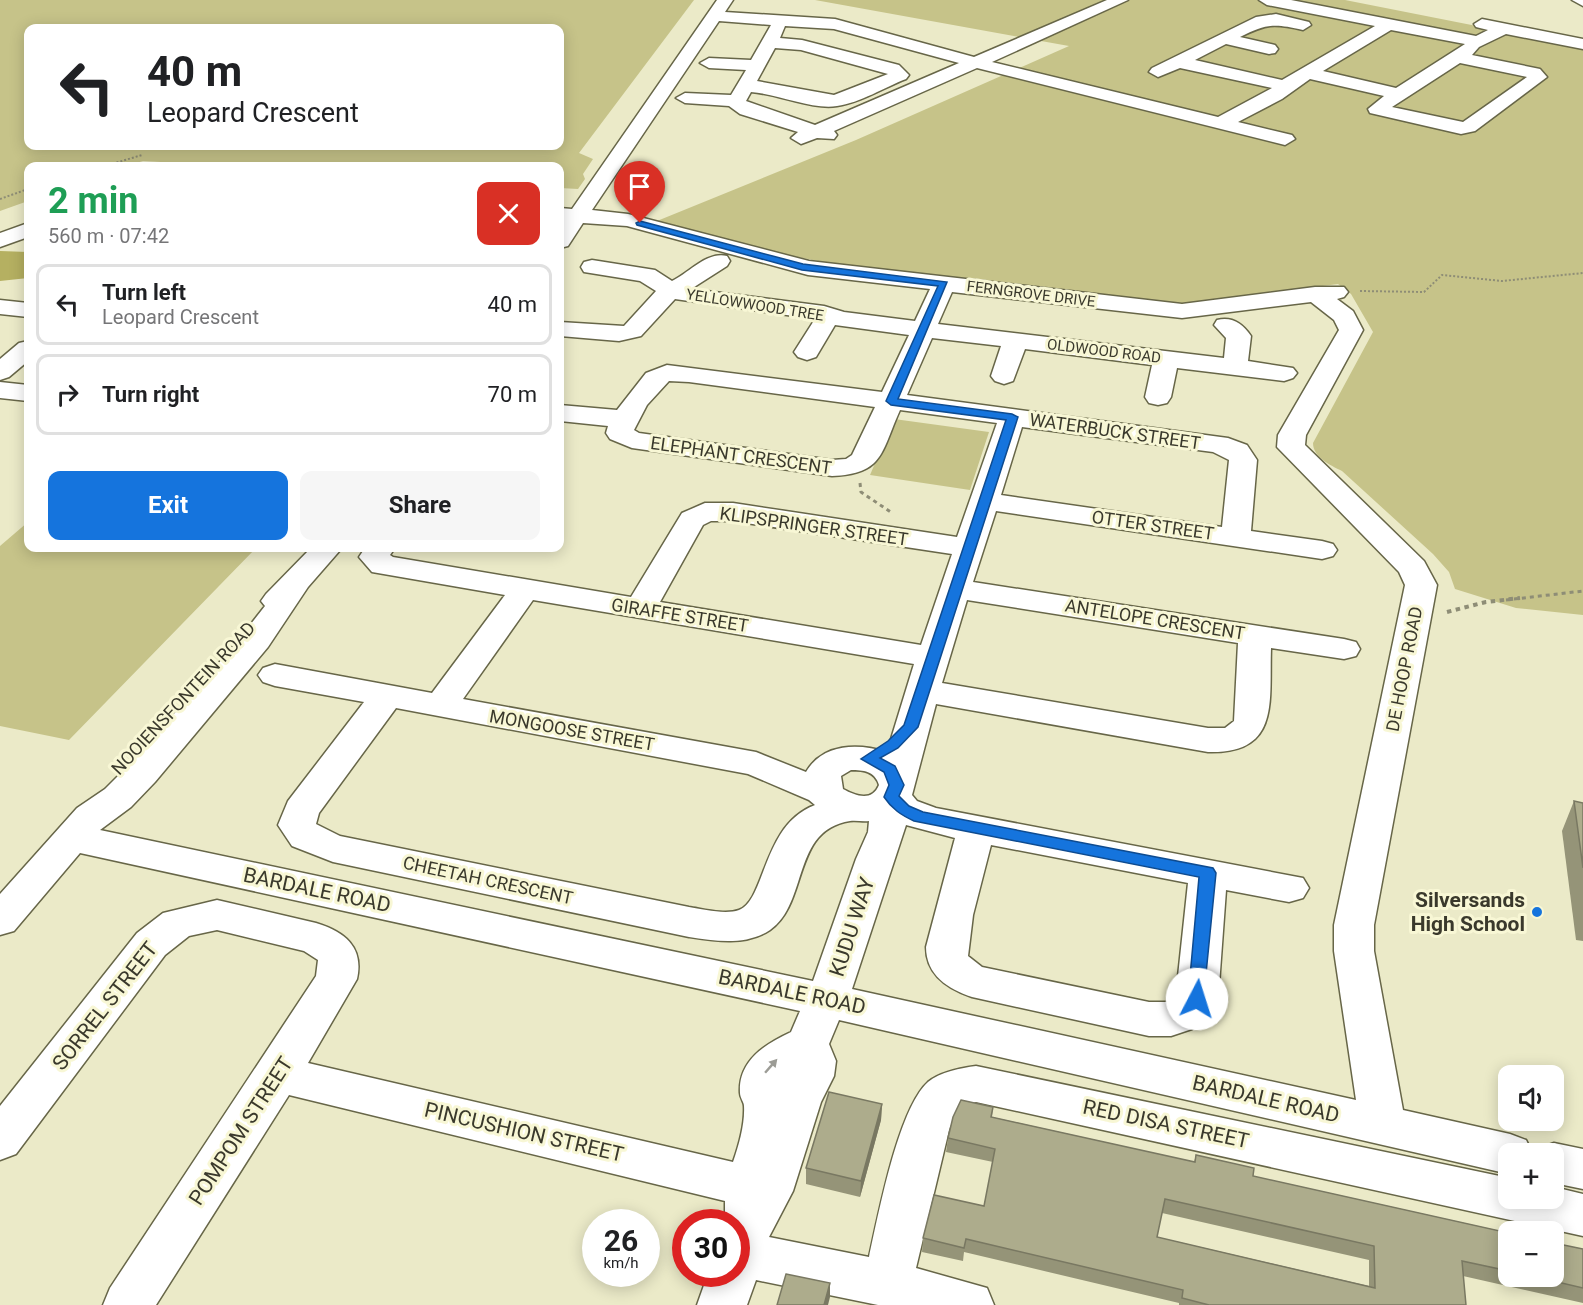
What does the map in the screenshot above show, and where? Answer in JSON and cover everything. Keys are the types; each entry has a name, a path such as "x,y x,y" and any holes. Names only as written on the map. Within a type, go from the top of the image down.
{"street":[{"path":"568,214 601,179 590,172 599,161 617,156 725,0"},
{"path":"808,134 1120,0"},
{"path":"1267,0 1478,42 1504,28"},
{"path":"835,24 860,14"},
{"path":"714,16 835,24 973,62 1285,139"},
{"path":"1158,72 1269,19 1322,29"},
{"path":"1471,22 1583,44"},
{"path":"1221,123 1266,101 1285,86 1383,29"},
{"path":"685,98 774,88 818,100 836,101 900,75 893,69 774,34 729,31"},
{"path":"774,34 740,93 741,108 808,134 840,138"},
{"path":"1345,34 1366,39"},
{"path":"1225,39 1269,49"},
{"path":"1358,121 1464,53 1534,73 1538,77 1468,127 1377,109"},
{"path":"1179,62 1285,86"},
{"path":"709,63 756,65"},
{"path":"1308,73 1399,94"},
{"name":"FERNGROVE DRIVE","path":"568,214 633,221 808,268 1188,312 1330,292"},
{"path":"0,240 24,231"},
{"path":"564,328 619,334 633,332 670,290 688,282 719,261"},
{"name":"YELLOWWOOD TREE","path":"592,267 647,275 670,290 689,296 827,314 839,319 923,329"},
{"name":"ELEPHANT CRESCENT","path":"624,418 620,426 620,433 632,440 832,468 852,467 864,460 944,284"},
{"path":"807,352 840,285"},
{"name":"DE HOOP ROAD","path":"1330,292 1351,330 1292,435 1291,447 1413,568 1421,585 1354,925 1354,951 1383,1126"},
{"path":"0,307 24,310"},
{"path":"1004,376 1037,309"},
{"path":"1113,352 1122,319"},
{"path":"1226,325 1239,336 1235,367"},
{"name":"OLDWOOD ROAD","path":"923,329 1284,374"},
{"path":"0,372 24,351"},
{"path":"1158,397 1166,359"},
{"name":"WATERBUCK STREET","path":"624,418 654,378 667,373 689,374 1218,444 1233,449 1242,456 1244,463 1236,537"},
{"path":"0,390 24,393"},
{"path":"564,412 624,418"},
{"name":"KUDU WAY","path":"750,1210 762,1146 783,1103 812,1076 814,1061 807,1044 826,1000 888,813 910,740 911,727 1012,417"},
{"name":"OTTER STREET","path":"984,501 1322,550"},
{"name":"KLIPSPRINGER STREET","path":"640,608 688,523 705,512 733,512 969,548"},
{"name":"NOOIENSFONTEIN ROAD","path":"0,920 81,827 108,808 157,755 264,629 292,587 323,552"},
{"name":"GIRAFFE STREET","path":"377,552 374,557 380,564 933,657"},
{"path":"440,706 525,589"},
{"name":"ANTELOPE CRESCENT","path":"924,691 1208,740 1230,739 1245,732 1251,721 1255,635 955,589"},
{"path":"1255,635 1344,649"},
{"name":"MONGOOSE STREET","path":"275,675 756,764 836,799"},
{"name":"CHEETAH CRESCENT","path":"387,696 301,810 297,825 305,837 333,848 689,922 725,927 752,923 765,914 794,842 836,799"},
{"name":"KUDU WAY","path":"888,813 868,830 836,799 820,779 827,768 893,745 911,727"},
{"path":"859,758 884,765 888,813 898,824 923,818 1289,888"},
{"name":"MONGOOSE STREET","path":"756,764 859,758"},
{"name":"BARDALE ROAD","path":"81,827 826,1000 1498,1151"},
{"path":"977,829 946,946 951,966 972,981 1149,1019 1161,1020 1181,1016 1191,1009 1197,999 1208,873"},
{"name":"SORREL STREET","path":"0,1140 151,944 177,924 217,915 316,938 337,952"},
{"name":"POMPOM STREET","path":"128,1305 278,1074 336,979 339,966 337,952"},
{"name":"PINCUSHION STREET","path":"278,1074 680,1209"},
{"name":"RED DISA STREET","path":"888,1284 922,1142 936,1105 949,1092 976,1084 1583,1215"},
{"path":"1564,1165 1583,1169"},
{"name":"PINCUSHION STREET","path":"750,1232 888,1284 969,1305"},
{"path":"722,1305 728,1287"}],"path":[{"path":"118,162 142,155"},
{"path":"0,199 24,190"},
{"path":"1330,292 1424,292 1442,275 1502,281 1583,273"},
{"path":"852,467 860,482 861,492 894,514 903,531 903,538"},
{"path":"1447,612 1486,602 1583,591"}],"shaded area":[{"path":"0,0 694,0 579,153 593,159 583,174 585,179 578,189 564,188 564,162 24,162 24,202 0,211"},
{"path":"815,0 1345,0 1583,47 1583,615 1516,608 1455,589 1449,572 1433,554 1342,471 1323,460 1316,452 1313,443 1373,332 1351,294 1338,284 1183,304 839,265 782,254 657,221 856,140 1069,46"},
{"path":"0,251 24,252 24,278 0,281"},
{"path":"894,419 989,432 970,490 870,475"},
{"path":"24,525 24,552 252,552 69,740 0,726 0,546"}],"building":[{"path":"1574,801 1583,803 1583,868"},
{"path":"829,1092 882,1104 861,1181 806,1168"},
{"path":"961,1100 993,1107 991,1117 1195,1162 1196,1155 1254,1168 1253,1176 1498,1231 1498,1269 1462,1261 1466,1305 1209,1305 1182,1298 1183,1290 966,1239 964,1248 923,1238 934,1195 984,1206 995,1149 948,1138 953,1117","holes":["1165,1199 1374,1246 1375,1288 1157,1237"]},
{"path":"1564,1245 1583,1249 1583,1288 1564,1284"},
{"path":"786,1274 830,1283 824,1305 777,1305"}],"place":[{"name":"Silversands High School","path":"1537,912"}],"route":[{"path":"640,223 802,267 944,284 891,401 1012,417 911,727 893,745 868,759 877,761 890,769 897,785 891,797 904,810 920,817 1208,873 1197,999"}]}
